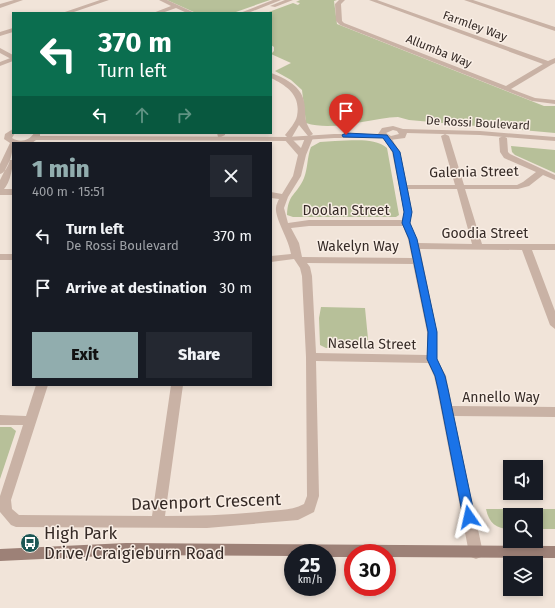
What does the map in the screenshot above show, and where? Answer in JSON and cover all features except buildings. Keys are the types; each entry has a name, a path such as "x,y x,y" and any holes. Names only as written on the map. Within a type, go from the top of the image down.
{"main road":[{"path":"0,555 126,549 476,553 555,552"},
{"path":"0,551 20,553"}],"street":[{"path":"0,6 20,0"},
{"path":"69,12 106,0"},
{"path":"162,0 190,12"},
{"path":"246,12 278,0"},
{"path":"259,12 290,0"},
{"name":"Allumba Way","path":"342,0 338,4 339,21 342,24 538,101 555,102"},
{"name":"Farmley Way","path":"372,0 552,62"},
{"path":"467,0 555,29"},
{"path":"159,12 176,6"},
{"path":"0,34 12,30"},
{"path":"0,45 12,52"},
{"path":"0,50 12,58"},
{"path":"0,64 12,59"},
{"path":"506,89 552,62"},
{"path":"272,76 288,84 297,94 302,126 309,136"},
{"path":"288,137 300,118"},
{"path":"385,135 390,128 400,135 396,152"},
{"path":"0,133 10,139 25,142 35,136 288,137 385,135"},
{"name":"De Rossi Boulevard","path":"400,135 480,133 555,139"},
{"path":"221,134 288,137 302,155"},
{"path":"385,135 396,152 408,212 406,223 412,234 415,246 432,332 432,359 440,376 476,553"},
{"name":"De Rossi Boulevard","path":"400,135 503,138 555,143"},
{"path":"272,195 284,197 297,176 302,155 309,136"},
{"path":"445,136 478,247"},
{"path":"503,138 504,152 507,156 555,178"},
{"path":"0,172 10,139"},
{"path":"12,164 0,191 12,192"},
{"name":"Galenia Street","path":"403,186 518,187 526,184 542,172"},
{"name":"Davenport Crescent","path":"42,386 5,500 6,511 12,519 20,521 207,522 298,514 309,508 313,496 311,357 307,276 305,267 297,258 294,243 280,214 280,208 284,197"},
{"name":"Doolan Street","path":"286,226 309,223 406,223"},
{"name":"Goodia Street","path":"415,246 555,247"},
{"path":"526,247 555,325"},
{"path":"0,257 12,257"},
{"name":"Wakelyn Way","path":"272,259 297,258 418,261"},
{"name":"Nasella Street","path":"311,357 432,359"},
{"path":"158,522 177,386"},
{"name":"Annello Way","path":"448,412 555,412"},
{"path":"0,420 31,421"}],"green space":[{"path":"167,0 270,0 236,12 194,12"},
{"path":"300,0 337,0 334,1 337,24 544,106 555,106 555,133 409,120 398,117 328,126 306,123 302,90 291,80 275,71 291,63 272,54 274,47 272,46 272,12 269,12 293,3 298,5 300,3 296,2"},
{"path":"355,140 376,142 387,148 399,215 396,217 293,217 287,215 289,202 304,178 311,147 320,142"},
{"path":"511,146 555,150 555,173 515,155 512,152"},
{"path":"321,307 365,308 369,349 326,348 320,345 319,318"},
{"path":"0,427 11,427 16,431 0,479"},
{"path":"486,509 503,509 503,528 494,524 487,514"},
{"path":"543,509 555,509 555,529 543,529"}],"place":[{"name":"High Park Drive/Craigieburn Road","path":"30,543"}],"route":[{"path":"346,135 385,136 396,152 408,212 406,223 412,234 434,341 432,354 433,364 440,376 469,517"}]}
